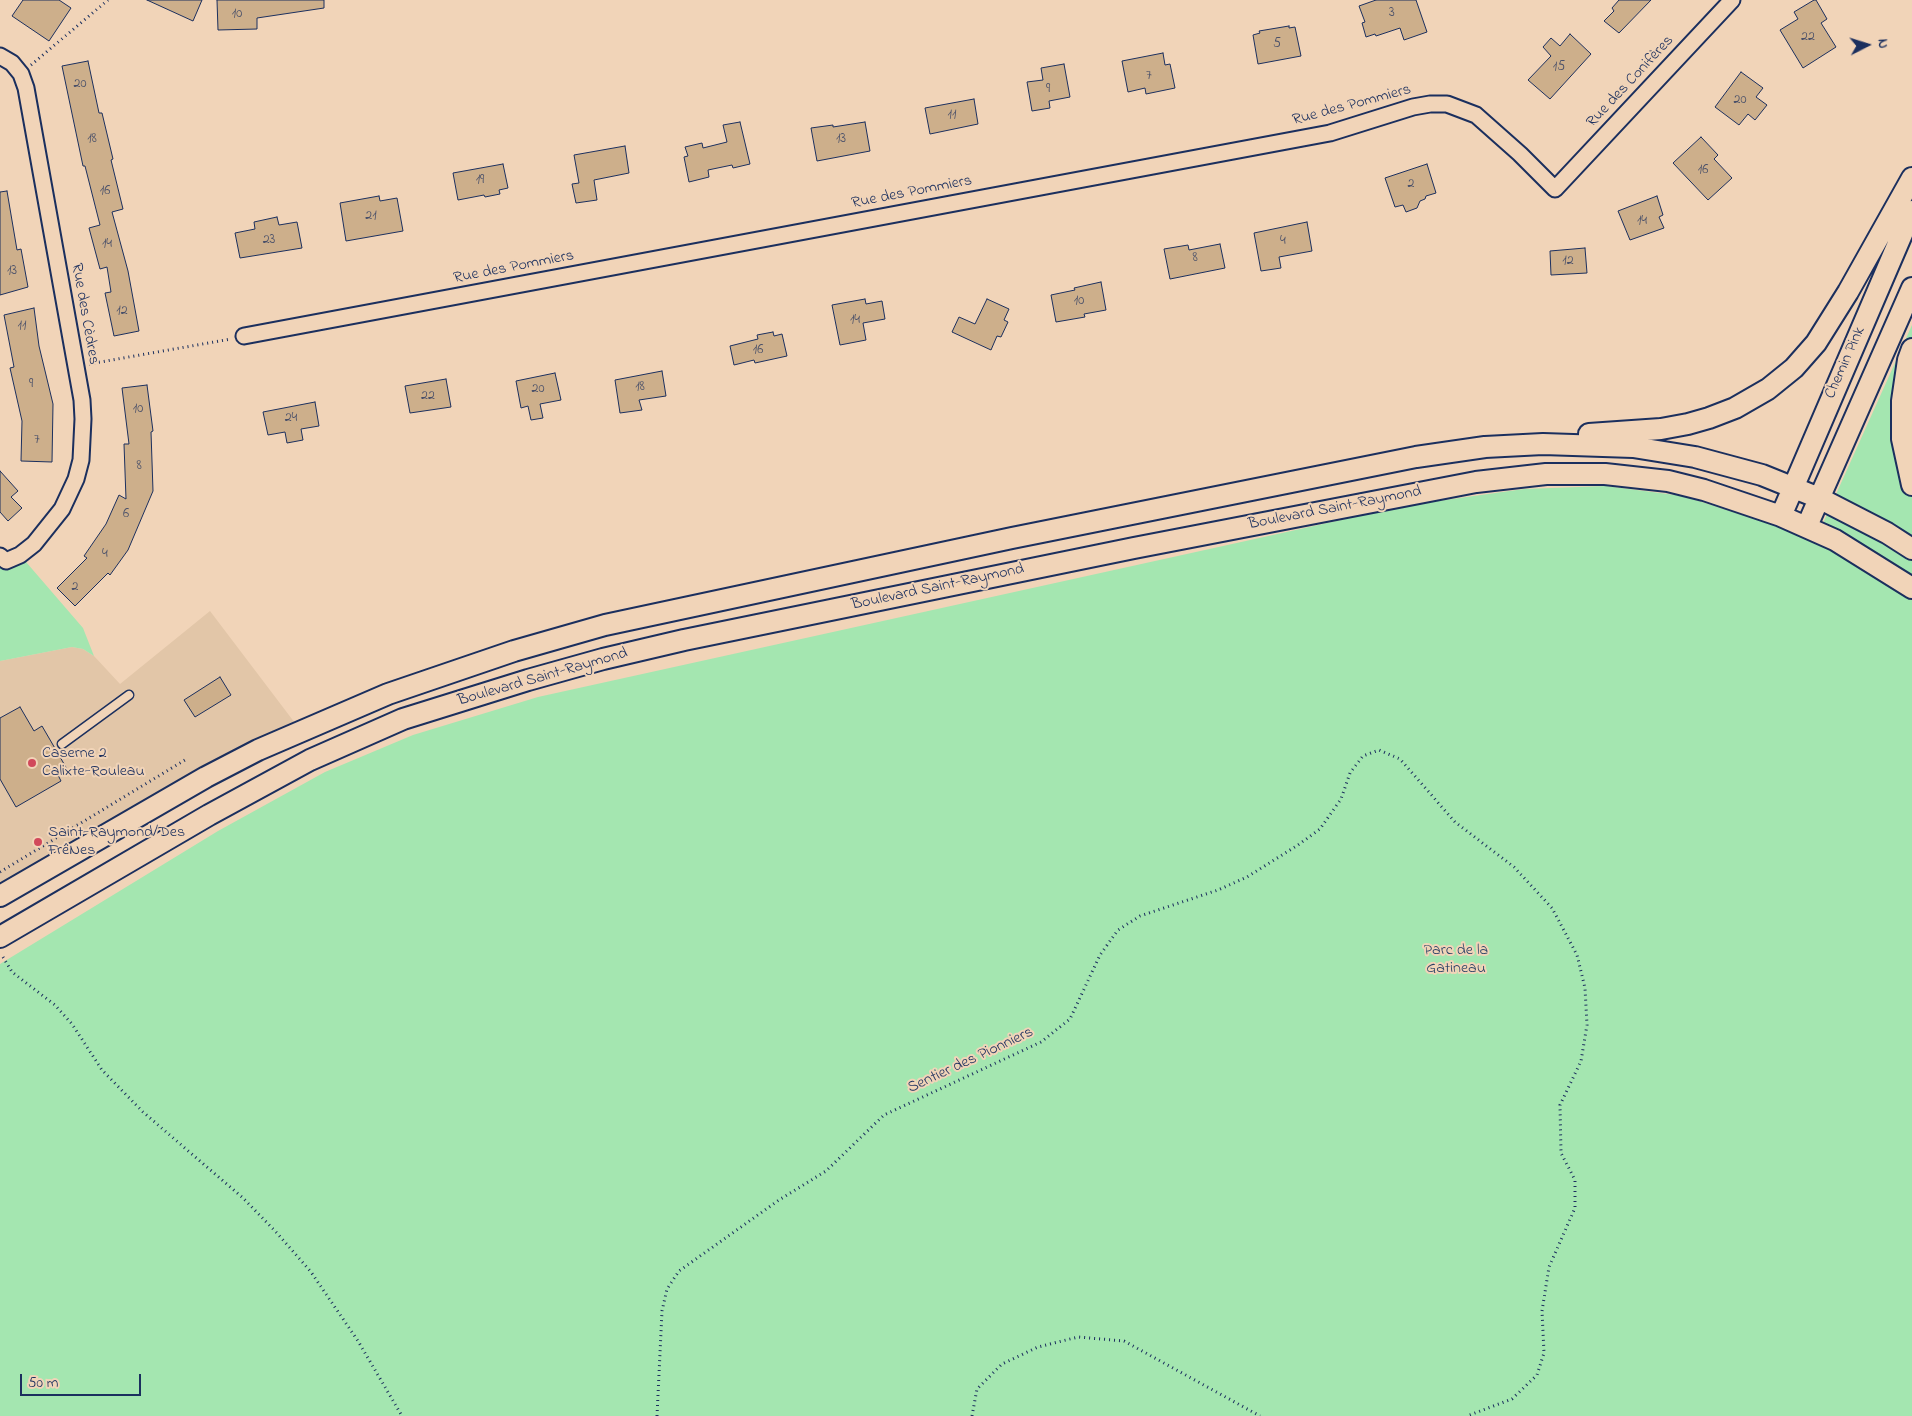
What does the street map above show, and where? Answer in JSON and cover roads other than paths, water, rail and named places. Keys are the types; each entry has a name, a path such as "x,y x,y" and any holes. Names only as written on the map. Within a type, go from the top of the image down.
{"main road":[{"path":"1485,446 1581,434 1661,429 1710,418 1753,398 1794,368 1816,343 1848,292 1912,178"},
{"name":"Chemin Pink","path":"1781,516 1912,211"},
{"name":"Chemin Pink","path":"1807,526 1912,288"},
{"path":"1912,349 1908,360 1902,402 1902,439 1912,484"},
{"name":"Boulevard Saint-Raymond","path":"0,896 191,785 258,750 388,694 514,651 605,625 1002,540 1416,457 1485,446 1543,444 1633,447 1667,452 1722,463 1762,475 1819,498 1887,533 1912,550"},
{"name":"Boulevard Saint-Raymond","path":"0,937 209,815 310,760 403,719 528,680 603,659 684,640 1115,552 1476,482 1546,474 1605,474 1668,481 1704,490 1807,526 1858,553 1912,588"}],"street":[{"name":"Rue des Conifères","path":"1555,188 1732,0"},
{"name":"Rue des Cèdres","path":"0,56 12,63 21,74 26,88 82,400 83,440 81,460 76,479 62,509 34,544 20,555 3,558"},
{"name":"Rue des Pommiers","path":"244,336 1330,133 1413,107 1430,104 1447,104 1476,114 1555,188"}],"lane":[{"path":"62,744 129,695"}],"place":[{"name":"Caserne 2 Calixte-Rouleau","path":"32,763"},
{"name":"Saint-Raymond/Des FrêNes","path":"38,842"}],"park label":[{"name":"Parc de la Gatineau","path":"1456,960"}]}
